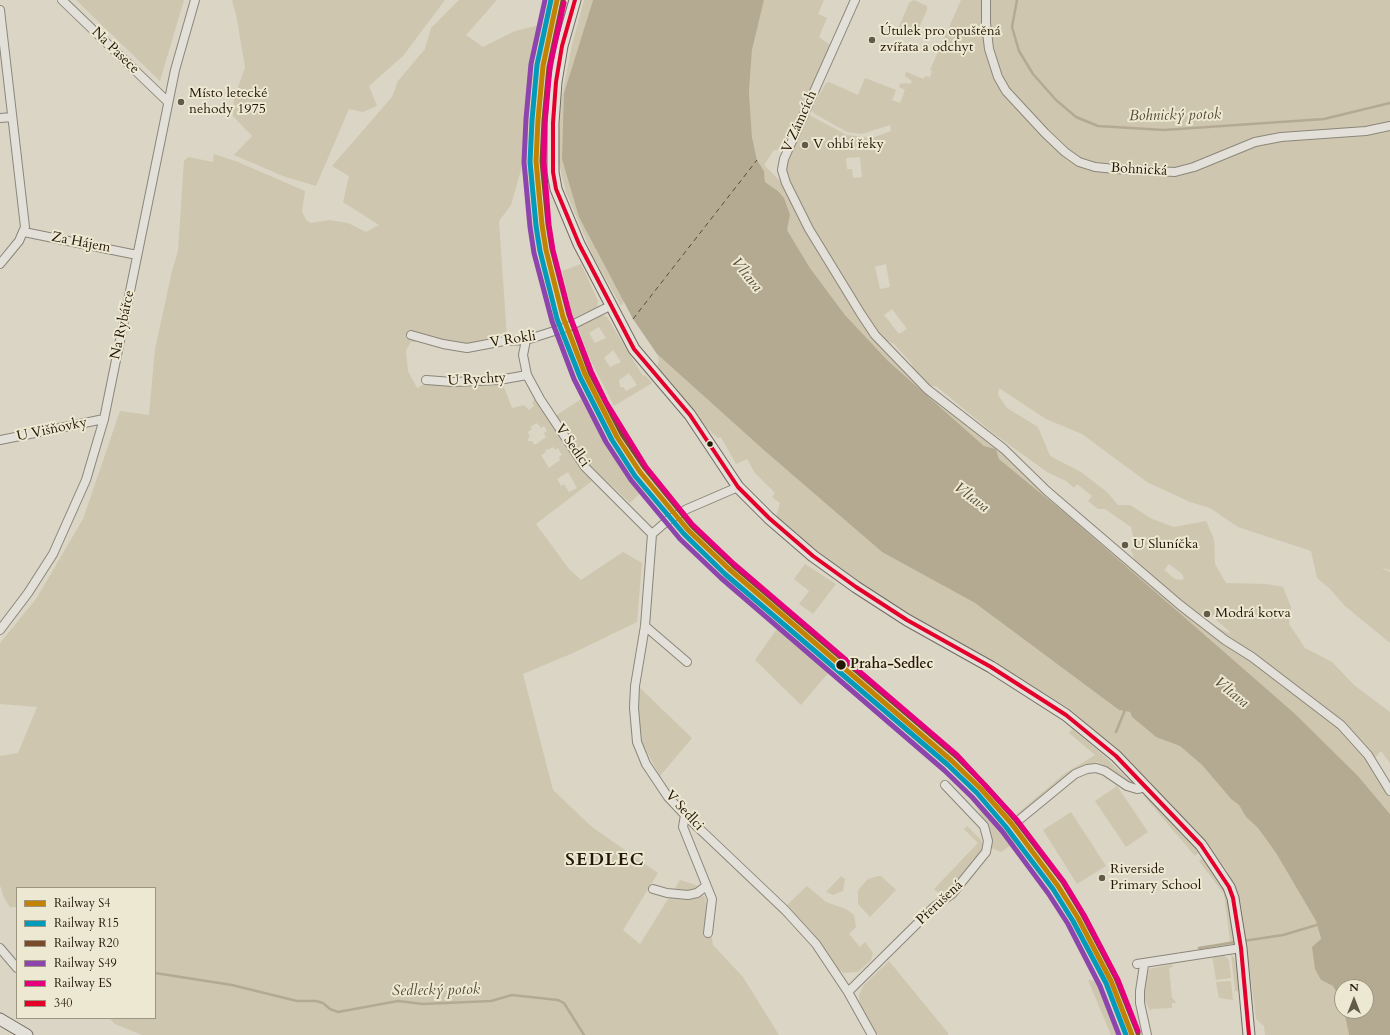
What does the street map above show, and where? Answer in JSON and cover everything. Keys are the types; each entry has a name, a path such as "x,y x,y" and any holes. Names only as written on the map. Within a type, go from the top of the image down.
{"main road":[{"path":"575,0 562,46 556,82 553,123 553,172 556,189 578,244 634,349 690,416 738,487 769,518 825,565 856,587 907,620 991,667 1066,715 1097,739 1147,787 1201,845 1229,887 1236,910 1249,1035"},
{"path":"0,1019 27,1035"}],"street":[{"name":"Na Pasece","path":"62,0 168,102"},
{"name":"Na Rybářce","path":"0,630 28,593 53,554 86,480 104,419 168,102 195,0"},
{"name":"V Zámcích","path":"855,0 784,159 782,170 786,182 809,229 861,314 876,335 927,389 1004,449 1047,491 1180,605 1225,640 1252,657 1340,725 1368,755 1390,791"},
{"name":"Bohnická","path":"986,0 986,23 989,49 998,77 1006,91 1065,152 1085,164 1115,169 1175,172 1194,167 1255,142 1281,137 1366,131 1390,126"},
{"path":"0,10 24,232 0,264"},
{"path":"0,118 12,117"},
{"name":"Za Hájem","path":"24,232 137,255"},
{"name":"V Rokli","path":"412,335 443,344 467,348 504,341 526,340 570,326 610,306"},
{"name":"V Sedlci","path":"526,340 523,355 527,375 540,399 585,467 652,534 645,626 635,686 634,708 637,742 653,775 668,797 685,815 816,944 848,992 872,1035"},
{"name":"U Rychty","path":"426,380 453,382 499,380 527,375"},
{"name":"U Višňovky","path":"0,440 104,419"},
{"path":"652,534 667,521 687,509 738,487"},
{"path":"645,626 687,662"},
{"path":"1019,820 1075,774 1087,769 1096,768 1105,771 1127,786 1137,790 1147,787"},
{"name":"Přerušená","path":"848,992 934,907 952,894 986,852 988,841 984,826 945,786"},
{"path":"685,815 683,827 712,899 708,933"},
{"path":"653,888 667,893 688,895 697,894 706,886"},
{"path":"0,948 16,967"},
{"path":"1147,1035 1140,1003 1141,965 1241,948"}],"shaded area":[{"path":"76,0 184,0 160,81"},
{"path":"232,0 445,0 403,56 369,86 377,106 363,112 349,109 316,186 283,176 234,155 252,136 233,116 234,99 245,67 236,14"},
{"path":"459,0 497,0 466,35 483,47 515,31 540,25 531,70 525,156 511,205 499,221 507,339 459,346 440,341 411,342 406,350 408,371 417,388 426,383 502,382 512,408 524,405 529,410 534,406 532,402 535,400 582,472 592,481 536,524 569,569 581,580 623,552 642,563 637,622 573,653 523,674 553,790 592,827 658,873 623,930 640,944 680,880 696,885 705,898 713,945 743,977 779,1035 142,1035 115,1024 110,1019 156,1019 156,887 16,887 16,907 10,907 4,898 0,885 0,756 18,753 37,707 0,704 0,643 36,599 83,519 120,411 149,415 155,349 172,271 178,251 184,161 188,157 213,162 214,154 238,162 305,191 302,211 306,220 311,223 329,220 348,223 366,232 379,225 343,202 349,176 332,166 392,97 398,81 425,49 431,28","holes":["537,423 541,428 544,426 547,431 544,433 546,437 535,445 532,441 527,441 530,436 527,432 532,429 530,427","553,447 555,450 558,448 562,455 559,457 560,460 549,468 541,455 546,452 545,450","568,472 577,488 569,492 564,484 561,486 557,479"]},
{"path":"584,0 593,0 564,93 625,300 621,306 594,258 566,192 558,159 561,101 572,45"},
{"path":"764,0 824,0 818,14 827,18 819,37 830,45 785,150 774,150 764,165 780,181 806,227 896,361 955,416 1000,448 1039,486 1252,659 1323,714 1367,756 1390,796 1390,814 1358,776 1253,679 1066,514 999,459 996,449 984,446 887,361 845,315 810,268 787,230 790,215 778,191 765,182 764,171 757,160 752,137 749,92 752,50"},
{"path":"914,0 927,6 927,10 915,37 898,29 909,3"},
{"path":"961,0 1390,0 1390,570 1380,567 1390,572 1390,643 1345,606 1330,589 1317,578 1311,551 1238,527 1210,508 1190,502 1147,482 1082,434 1046,419 999,388 998,395 1007,408 1038,427 1050,456 1081,472 1107,492 1118,505 1130,505 1152,519 1174,527 1206,521 1214,539 1215,564 1226,583 1267,584 1283,587 1291,607 1289,624 1305,648 1332,662 1354,685 1390,712 1390,763 1381,751 1373,760 1362,746 1211,624 1229,633 1230,632 1205,610 1198,618 1135,562 1131,550 1135,546 1131,527 1105,509 1098,509 1088,501 1092,496 1077,484 1074,488 1066,481 1047,472 993,433 936,386 929,386 914,372 912,364 894,344 882,338 874,328 827,255 790,184 785,169 788,154 807,116 809,115 847,135 872,138 891,131 890,125 862,134 847,132 815,114 811,110 826,83 829,82 858,95 865,78 896,90 892,100 900,103 905,90 899,87 900,84 910,84 912,81 905,76 906,72 924,79 925,76 930,77 932,71 930,70","holes":["860,157 862,177 853,178 852,169 847,169 846,158","886,264 890,287 880,289 875,267","892,309 907,329 899,334 884,315","1169,564 1182,574 1184,578 1182,580 1175,579 1164,570"]},
{"path":"581,264 598,301 597,307 573,318 562,271"},
{"path":"602,315 607,317 643,376 645,375 652,383 614,406 589,357 580,332 575,328","holes":["599,327 606,338 595,343 589,333","613,350 621,362 610,367 604,358","629,373 637,385 626,391 623,387 620,387 619,380"]},
{"path":"657,354 766,452 882,552 975,603 1119,710 1130,712 1132,717 1156,737 1180,746 1202,765 1231,799 1239,805 1246,817 1258,828 1276,853 1316,921 1321,940 1321,980 1334,988 1334,1019 1346,1019 1349,1035 1265,1035 1264,1026 1256,1019 1242,909 1238,892 1227,871 1209,846 1123,755 1070,709 983,656 917,620 854,579 798,537 776,517 780,503 772,497 775,493 755,473 747,459 736,464 721,437 718,438 704,426 656,368 659,361"},
{"path":"583,398 607,442 641,492 630,503 592,467 555,416"},
{"path":"805,564 836,584 813,614 799,604 809,591 794,579"},
{"path":"779,626 830,671 801,705 755,660"},
{"path":"639,687 692,738 660,776 641,741 639,741 637,706"},
{"path":"1072,729 1100,752 1131,782 1125,782 1098,762 1089,764 1073,773 1019,816 1017,814 1064,774 1095,755 1069,733"},
{"path":"951,772 1016,842 1001,852 991,848 990,831 988,825 980,816 980,812 974,803 950,779"},
{"path":"1117,786 1148,832 1126,847 1095,801"},
{"path":"1143,795 1150,797 1199,852 1195,856"},
{"path":"1071,812 1106,866 1077,884 1043,830"},
{"path":"967,826 981,840 984,848 966,874 942,896 934,889 978,843 964,829"},
{"path":"1203,857 1220,882 1228,899 1234,940 1233,944 1231,944 1230,941 1224,894 1199,861"},
{"path":"841,876 845,879 843,891 833,895 826,892"},
{"path":"881,876 896,890 870,917 858,904 858,890 868,879"},
{"path":"807,886 826,902 846,909 854,915 856,927 849,934 860,947 865,942 873,953 871,960 858,972 844,973 835,967 811,931 787,905"},
{"path":"1221,953 1229,960 1231,978 1216,980 1212,955"},
{"path":"1231,954 1237,965 1239,991 1235,991"},
{"path":"889,961 948,1033 948,1035 878,1035 860,1007 859,995 863,986"},
{"path":"1172,964 1173,967 1169,968 1172,998 1177,1003 1172,1003 1172,1008 1151,1009 1151,1012 1142,995 1149,969"},
{"path":"1088,980 1097,981 1120,1035 1111,1035"},
{"path":"1231,981 1233,1000 1219,998 1216,982"}],"water":[{"name":"Vltava","path":"593,0 764,0 752,50 749,92 752,137 757,160 764,171 765,182 778,191 784,198 790,215 787,230 810,268 845,315 888,361 984,446 996,449 999,459 1066,514 1294,713 1358,776 1390,814 1390,1035 1349,1035 1346,1019 1374,1019 1374,979 1334,979 1334,988 1321,980 1315,969 1312,947 1321,939 1316,921 1276,853 1258,828 1246,817 1239,805 1231,799 1202,765 1180,746 1156,737 1132,717 1130,712 1119,710 975,603 882,552 766,452 657,354 633,319 579,217 562,159 564,93"}],"waterway":[{"name":"Bohnický potok","path":"1017,0 1012,27 1019,51 1033,74 1056,100 1076,117 1098,126 1164,130 1324,119 1390,103"},
{"path":"1116,732 1125,710"},
{"name":"Sedlecký potok","path":"1243,941 1283,935 1320,924"},
{"name":"Sedlecký potok","path":"1199,948 1236,942"},
{"name":"Sedlecký potok","path":"156,973 232,985 297,1001 316,1001 323,1003 330,1009 338,1012 398,1001 423,1004 491,1001 512,995 558,1000 564,1003 584,1035"}],"ferry route":[{"path":"633,319 757,160"}],"rail line":[{"name":"S49","path":"545,0 531,64 526,119 524,162 530,227 534,253 552,321 574,379 606,442 631,480 680,539 721,578 944,770 972,797 1002,831 1048,893 1068,924 1100,986 1119,1035"},
{"name":"R15","path":"551,0 537,65 532,120 530,162 536,226 540,251 557,319 580,377 612,440 635,476 684,534 725,574 948,765 977,793 1006,827 1053,889 1073,921 1106,983 1126,1035"},
{"name":"S4","path":"557,0 543,66 538,120 536,161 542,225 546,250 563,317 585,374 617,437 640,472 688,530 729,569 952,761 981,789 1011,823 1058,886 1078,918 1111,981 1132,1035"},
{"name":"R20","path":"563,1 549,67 544,120 542,161 548,224 552,249 569,315 590,372 622,434 645,468 692,526 733,565 956,756 985,785 1015,819 1063,882 1083,915 1116,978 1138,1033"},
{"name":"ES","path":"564,3 550,67 545,123 544,162 549,225 553,250 570,316 591,371 606,402 646,467 692,524 734,564 957,755 1017,820 1064,882 1084,915 1118,980 1138,1031"}],"transit line":[{"name":"340","path":"575,0 562,46 556,82 553,123 553,172 556,189 579,244 634,349 690,415 738,487 769,518 813,556 856,587 907,620 991,667 1066,715 1116,756 1201,845 1229,887 1233,898 1241,948 1249,1035"}],"place":[{"name":"Útulek pro opuštěná zvířata a odchyt","path":"872,40"},
{"name":"Místo letecké nehody 1975","path":"181,102"},
{"name":"V ohbí řeky","path":"805,145"},
{"name":"U Sluníčka","path":"1125,545"},
{"name":"Modrá kotva","path":"1207,614"},
{"name":"Praha-Sedlec","path":"841,665"},
{"name":"Riverside Primary School","path":"1102,878"}],"district":[{"name":"SEDLEC","path":"605,861"}]}
